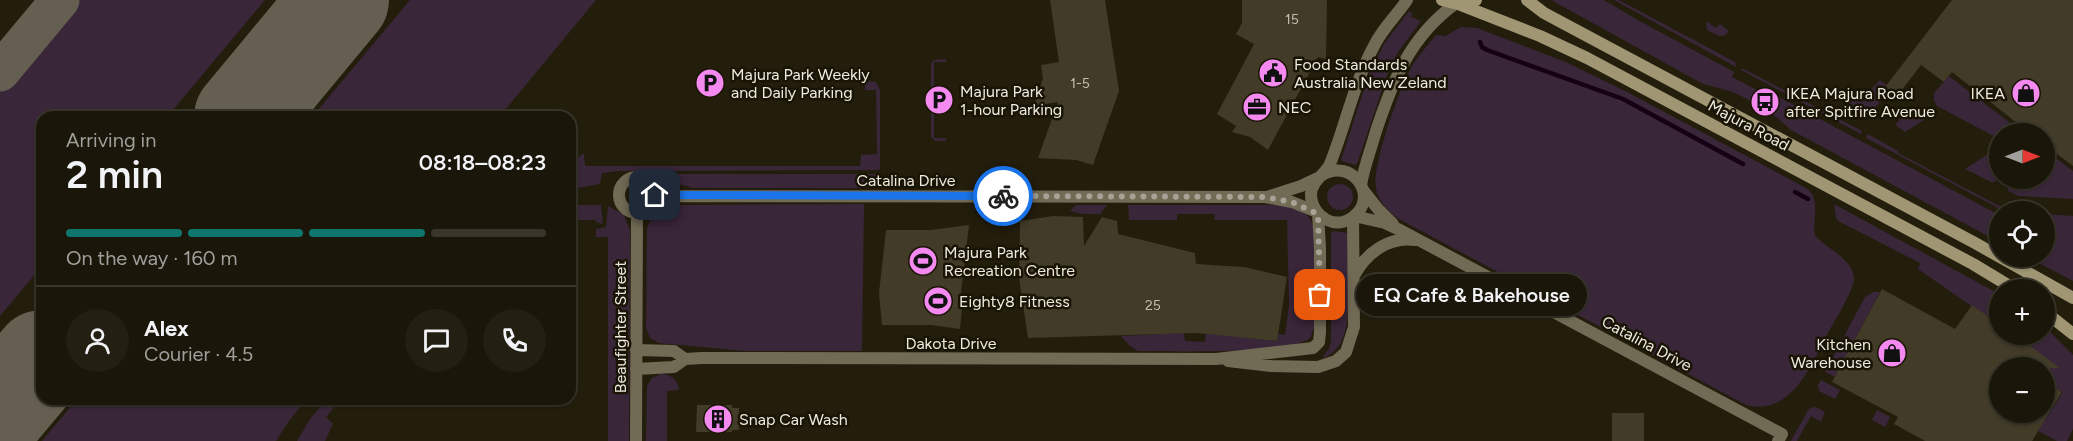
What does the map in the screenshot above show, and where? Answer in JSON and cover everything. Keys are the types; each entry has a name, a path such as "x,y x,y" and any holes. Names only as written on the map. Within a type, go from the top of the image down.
{"main road":[{"name":"Majura Road","path":"1442,0 1540,36 1633,81 1998,279"},
{"path":"1457,4 1476,0"},
{"name":"Majura Road","path":"1527,0 1540,10 1964,237 2073,298"},
{"path":"2055,320 2073,334"}],"street":[{"path":"1216,359 1307,349 1317,345 1320,332 1320,248 1317,213 1312,204 1311,192 1330,164 1359,80 1378,39 1407,0"},
{"path":"1216,359 1252,365 1323,366 1336,361 1348,350 1353,334 1354,216 1362,203 1362,187 1385,102 1399,69 1435,20 1457,4"},
{"path":"1321,176 1329,171 1342,170 1353,175 1362,187"},
{"name":"Catalina Drive","path":"1265,197 1301,186 1321,176"},
{"path":"633,178 643,179 651,184 655,195 649,208 637,213 627,209 621,200 620,193 624,183 633,178"},
{"name":"Catalina Drive","path":"1362,187 1382,214 1400,230"},
{"name":"Catalina Drive","path":"655,195 1265,197 1292,202 1317,213"},
{"name":"Beaufighter Street","path":"636,441 637,213"},
{"path":"1317,213 1327,220 1337,222 1354,216"},
{"name":"Catalina Drive","path":"1354,216 1384,223 1400,230 1780,438"},
{"path":"1354,277 1366,259 1386,244 1407,239 1424,243"},
{"name":"Dakota Drive","path":"636,350 674,351 685,359 1216,359"},
{"name":"Dakota Drive","path":"636,369 674,367 685,359"}],"shaded area":[{"path":"75,0 265,0 172,111 36,111 36,273 0,316 0,89"},
{"path":"410,0 596,0 504,111 317,111"},
{"path":"1551,0 1604,0 1734,72 1732,77 1761,92 1755,103 1733,92 1703,84"},
{"path":"1614,0 1619,0 1735,62 1736,67"},
{"path":"1409,11 1412,13 1411,17 1421,21 1398,52 1387,75 1357,164 1342,161 1369,74 1384,44"},
{"path":"1706,21 1716,28 1720,24 1729,31 1724,36 1719,36 1707,30"},
{"path":"1461,27 1477,28 1568,63 1808,189 1815,205 1815,235 1845,260 1853,273 1854,281 1807,372 1788,395 1776,403 1762,407 1746,405 1397,218 1386,208 1377,193 1376,177 1388,126 1401,90 1413,64 1436,35 1445,36"},
{"path":"946,59 946,62 934,62 934,138 946,138 946,141 935,141 931,137 931,63 934,60"},
{"path":"1742,68 1862,131 1861,134 1741,70"},
{"path":"1949,76 2010,123 1989,123 1989,134 1937,106 1934,93"},
{"path":"1880,80 1887,85 1886,94 1868,117 1848,106 1846,100 1854,91 1871,89"},
{"path":"865,81 876,82 880,90 880,169 619,171 602,173 600,184 576,187 576,160 582,154 584,154 585,166 860,166 861,155 877,154 876,90 865,90"},
{"path":"1766,90 1989,210 1989,237 1791,130 1769,111 1773,103 1762,98"},
{"path":"1908,110 1927,118 1905,132 1895,125"},
{"path":"1868,134 1898,153 1990,201 1989,203 1866,138"},
{"path":"1988,154 1989,181 1965,169"},
{"path":"2055,158 2073,171 2073,199 2019,196 2008,189 2055,189"},
{"path":"642,174 877,174 880,176 875,185 865,188 693,188"},
{"path":"1340,184 1349,188 1353,197 1349,206 1340,210 1331,206 1327,197 1331,188"},
{"path":"864,204 862,351 745,351 659,343 650,338 646,328 647,229 656,212 674,205"},
{"path":"1834,204 1989,289 1989,318 1918,269 1920,263 1836,218"},
{"path":"576,205 601,205 603,224 596,220 576,220"},
{"path":"1076,205 1107,205 1100,214 1082,214 1070,211"},
{"path":"1128,205 1283,205 1306,214 1312,221 1314,235 1314,328 1310,338 1298,343 1255,350 1138,351 1130,346 1121,336 1184,333 1185,341 1205,342 1206,333 1277,341 1278,334 1285,335 1289,305 1287,220 1214,220 1215,214 1177,214 1177,220 1129,220"},
{"path":"608,206 624,215 630,230 629,441 608,441 608,237 596,237 596,229 606,227"},
{"path":"2055,215 2073,216 2073,281 2046,267 2055,267"},
{"path":"1333,231 1348,233 1347,316 1342,341 1333,352 1324,358 1331,340 1331,233"},
{"path":"1873,292 1880,292 1835,377 1825,372 1865,297"},
{"path":"2055,337 2073,355 2073,429 2067,441 2057,441 2038,431 2043,423 2055,423 2055,404 2063,392 2055,386 2055,357 2037,357 2024,345 2055,345"},
{"path":"661,374 673,378 679,390 667,391 667,441 646,441 647,386 652,378"},
{"path":"1821,380 1840,390 1835,399 1819,391 1818,385"},
{"path":"72,405 302,405 276,441 42,441"},
{"path":"322,405 336,405 326,417 333,424 325,441 297,441 310,419"},
{"path":"1816,407 1825,412 1821,422 1811,416 1797,441 1791,441 1807,412 1810,408"},
{"path":"1877,410 1890,417 1885,427 1872,420"}],"building":[{"path":"1050,0 1105,0 1119,91 1093,165 1076,160 1038,158 1058,102 1034,106 1043,78 1041,65 1059,62"},
{"path":"1242,0 1327,0 1326,59 1318,57 1268,150 1250,137 1232,132 1236,126 1217,114 1254,44 1236,34 1242,23"},
{"name":"IKEA","path":"1952,0 2073,0 2073,166 2055,152 2055,123 2017,123 1952,72 1944,82 1921,65 1894,100 1882,91"},
{"path":"1053,216 1083,217 1084,246 1102,217 1117,221 1118,234 1195,253 1196,264 1244,267 1287,277 1277,341 1197,333 1028,338 1019,278 1020,221"},
{"name":"Majura Park Recreation Centre","path":"969,225 961,293 960,329 931,325 882,325 879,293 886,230 931,230"},
{"path":"1882,289 1955,329 1972,305 1989,317 1989,345 2029,345 2045,357 1989,357 1989,423 2043,423 2032,441 1925,441 1894,424 1898,417 1832,382"},
{"path":"2055,387 2062,392 2055,403"},
{"name":"Snap Car Wash","path":"697,405 732,405 732,408 739,408 739,430 696,432"},
{"path":"1612,413 1644,413 1644,441 1612,441"}],"waterway":[{"path":"1480,42 1487,50 1623,99 1743,164"},
{"path":"1795,192 1808,199"}],"taxiway":[{"path":"0,72 60,0"}],"runway":[{"path":"248,111 340,0"},
{"path":"0,409 36,366"}],"way so far":[{"path":"1003,196 1265,197 1292,202 1318,214 1320,295"}],"place":[{"name":"Food Standards Australia New Zeland","path":"1273,73"},
{"name":"Majura Park Weekly and Daily Parking","path":"710,83"},
{"name":"IKEA","path":"2026,93"},
{"name":"Majura Park 1-hour Parking","path":"939,100"},
{"name":"IKEA Majura Road after Spitfire Avenue","path":"1765,102"},
{"name":"NEC","path":"1257,107"},
{"name":"Majura Park Recreation Centre","path":"923,261"},
{"name":"EQ Cafe & Bakehouse","path":"1320,295"},
{"name":"Eighty8 Fitness","path":"938,301"},
{"name":"Kitchen Warehouse","path":"1892,353"},
{"name":"Snap Car Wash","path":"718,419"}],"route":[{"path":"655,195 1003,196"}]}
